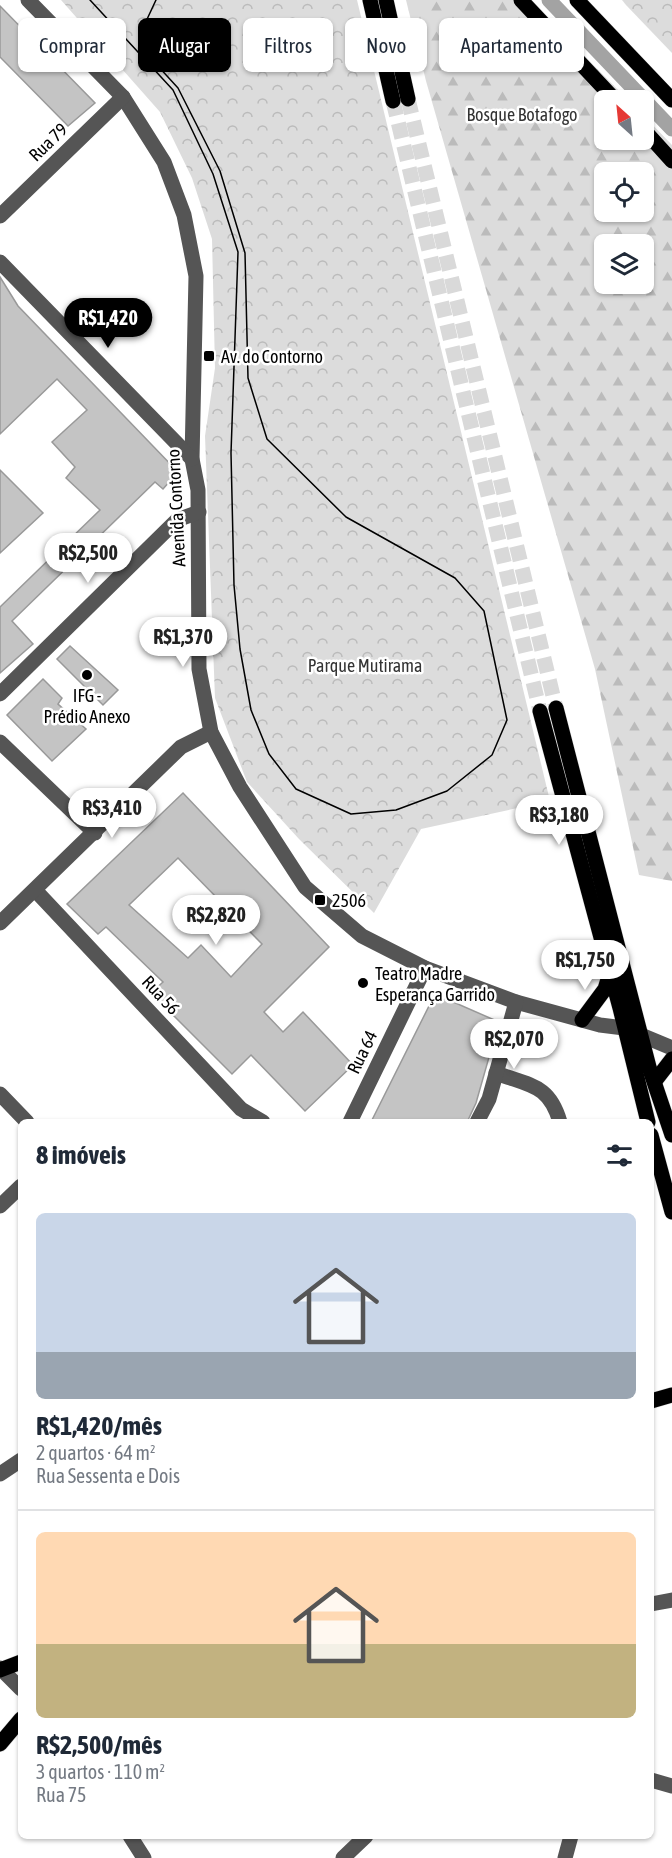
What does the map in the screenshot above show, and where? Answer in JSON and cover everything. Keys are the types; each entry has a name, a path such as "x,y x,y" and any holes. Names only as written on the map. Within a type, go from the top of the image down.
{"main road":[{"path":"370,0 400,100 386,0"},
{"path":"521,0 606,90"},
{"path":"577,0 672,100"},
{"path":"654,141 672,160"},
{"path":"647,1119 610,973 548,709 672,1135"},
{"path":"582,1020 606,989 610,973"},
{"path":"655,1080 672,1059"},
{"path":"654,1146 672,1212"},
{"path":"654,1400 672,1395"},
{"path":"0,1669 18,1663"},
{"path":"0,1746 18,1723"},
{"path":"0,1746 18,1740"}],"street":[{"name":"Avenida Contorno","path":"28,0 123,97 164,162 190,238 196,276 192,459 199,512 199,669 211,732 240,787 305,887 362,936 425,968 516,1002 582,1020 624,1028 642,1038 672,1048"},
{"name":"Rua 79","path":"0,216 123,97"},
{"path":"0,262 192,459"},
{"path":"0,694 177,520 199,512"},
{"path":"0,923 181,747 211,732"},
{"path":"0,742 95,833"},
{"name":"Rua 56","path":"35,890 241,1109 258,1119"},
{"name":"Rua 64","path":"351,1119 425,968"},
{"path":"479,1119 489,1099 516,1002"},
{"path":"496,1073 545,1091 555,1105 559,1119"},
{"path":"0,1094 24,1119"},
{"path":"0,1206 18,1189"},
{"path":"0,1474 18,1462"},
{"path":"654,1603 672,1600"},
{"path":"0,1669 18,1686"},
{"path":"654,1781 672,1786"},
{"path":"132,1839 144,1858"},
{"path":"346,1857 363,1839"},
{"path":"565,1858 570,1839"}],"green space":[{"name":"Parque Mutirama","path":"61,0 357,0 361,18 345,18 345,72 374,72 550,801 421,829 374,913 299,839 247,782 215,698 205,436 215,368 212,239 192,178 160,112 125,72 126,18 77,18"},
{"name":"Bosque Botafogo","path":"406,0 529,0 547,18 439,18 439,72 584,72 584,56 618,90 594,90 594,150 654,150 654,126 672,145 672,881 639,875 595,669 426,81 424,72 427,72 427,18 410,18"},
{"path":"622,0 672,0 672,53 626,5"}],"building":[{"path":"0,6 18,24 18,72 65,72 95,103 68,126 0,57"},
{"path":"0,277 18,306 178,472 163,489 155,482 12,621 33,644 0,673 0,607 100,510 66,478 75,467 52,442 87,410 57,379 0,434"},
{"path":"0,470 43,513 0,553"},
{"name":"IFG - Prédio Anexo","path":"70,646 118,690 103,705 57,659"},
{"path":"43,679 62,698 58,704 86,729 52,761 7,715"},
{"path":"183,793 329,947 264,1012 283,1032 303,1012 353,1065 305,1111 251,1055 232,1074 151,993 163,982 106,927 98,934 67,904","holes":["178,858 262,944 231,977 201,945 188,958 129,905"]},
{"path":"435,994 499,1022 476,1103 468,1119 372,1119"}],"waterway":[{"path":"549,0 672,129"}],"tunnel":[{"path":"408,99 556,708"},
{"path":"393,101 540,711"}],"tram line":[{"path":"90,0 173,90 213,174 238,252 231,453 234,585 240,649 251,710 269,754 296,789 351,814 396,810 447,791 492,755 507,720 484,611 455,578 346,517 267,439 248,378 245,253 220,171 178,88 146,53 142,30 156,0"}],"place":[{"name":"Av. do Contorno","path":"209,356"},
{"name":"IFG - Prédio Anexo","path":"87,675"},
{"name":"2506","path":"320,900"},
{"name":"Teatro Madre Esperança Garrido","path":"363,983"}]}
